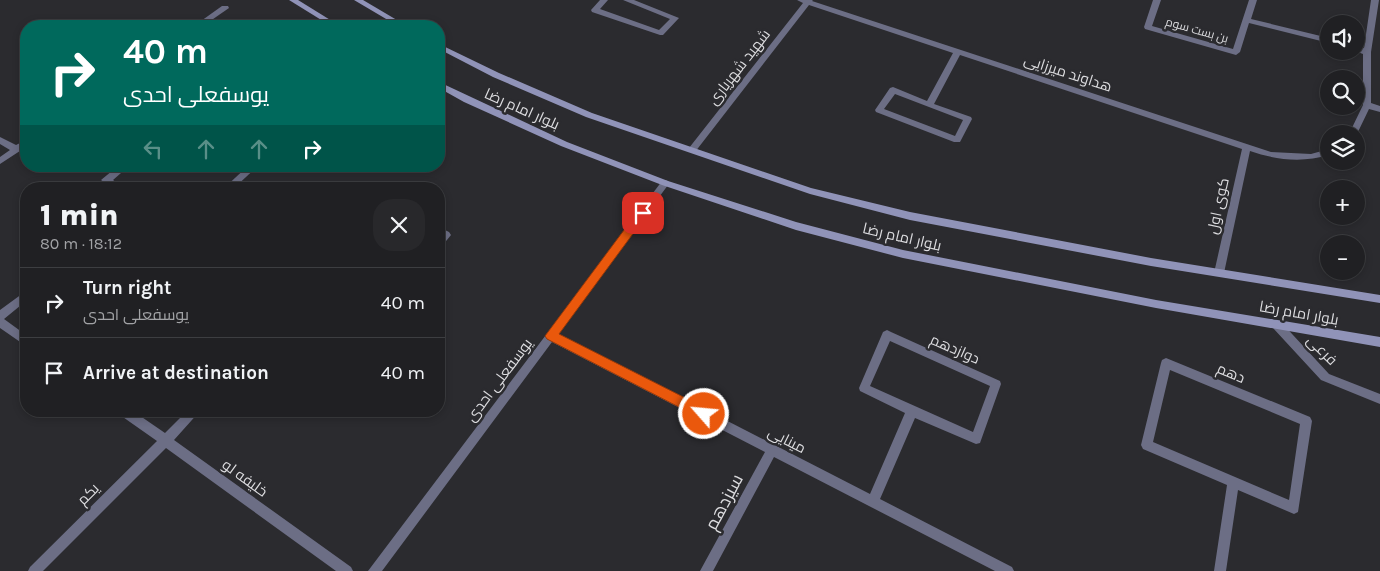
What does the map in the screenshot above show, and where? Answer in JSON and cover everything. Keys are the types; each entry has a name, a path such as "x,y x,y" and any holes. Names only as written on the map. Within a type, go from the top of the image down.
{"main road":[{"path":"293,0 326,20"},
{"path":"358,0 393,20"},
{"name":"بلوار امام رضا","path":"445,49 496,75 589,116 810,190 910,216 1219,273 1380,299"},
{"name":"بلوار امام رضا","path":"445,88 564,144 666,183 796,226 903,254 1156,304 1380,342"}],"street":[{"path":"604,0 594,10 660,33 675,18 631,1"},
{"name":"بن بست سوم","path":"1157,0 1148,27 1236,52 1253,0"},
{"path":"1357,125 1367,105 1367,52 1375,0"},
{"name":"هداوند میرزایی","path":"805,1 1271,155 1311,158 1320,155"},
{"name":"شهید شهریاری","path":"692,150 805,1"},
{"path":"207,20 225,8"},
{"name":"بن بست سوم","path":"1247,20 1320,39"},
{"path":"929,105 958,52"},
{"path":"893,90 929,105 968,119 957,140 879,110 893,90"},
{"path":"1367,105 1380,109"},
{"path":"0,140 17,150"},
{"name":"کوی اول","path":"1219,273 1247,147"},
{"path":"0,161 20,148"},
{"path":"109,182 106,180 116,172"},
{"path":"235,182 247,172"},
{"name":"یوسفعلی احدی","path":"374,571 666,183"},
{"path":"0,316 20,300"},
{"path":"0,322 20,337"},
{"name":"فرعی","path":"1276,325 1325,377 1380,399"},
{"name":"دوازدهم","path":"887,335 996,384 976,439 912,411 864,388 887,335"},
{"name":"مینایی","path":"551,336 1008,571"},
{"name":"دهم","path":"1166,363 1306,421 1294,508 1233,481 1147,445 1166,363"},
{"path":"873,501 912,411"},
{"name":"خلیفه لو","path":"132,417 348,571"},
{"name":"یکم","path":"34,571 189,417"},
{"name":"سیزدهم","path":"706,571 772,450"},
{"path":"1220,571 1233,481"}],"route":[{"path":"643,213 551,336 704,414"}]}
